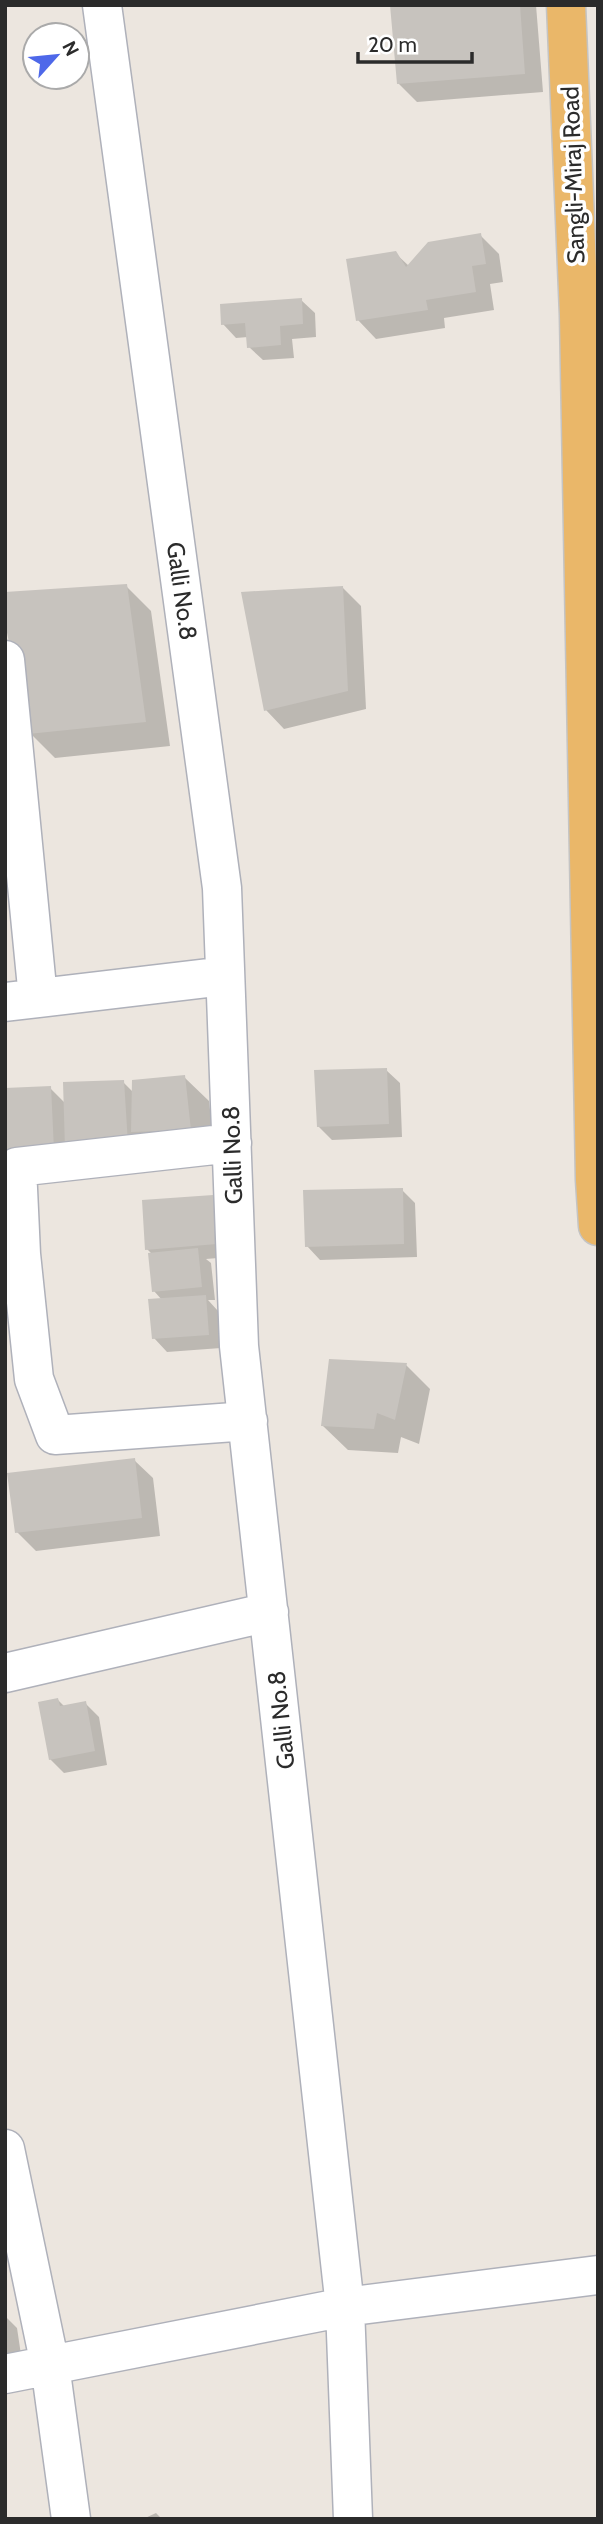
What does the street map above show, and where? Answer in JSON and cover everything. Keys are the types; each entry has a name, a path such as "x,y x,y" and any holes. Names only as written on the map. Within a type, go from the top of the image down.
{"highway":[{"name":"Sangli-Miraj Road","path":"566,5 579,315 594,1166 598,1226"}],"street":[{"name":"Galli No.8","path":"102,5 222,888 239,1346 345,2307 353,2519"},
{"path":"5,660 22,1000 225,976"},
{"path":"232,1143 17,1167 21,1254 34,1379 55,1435 248,1421"},
{"path":"5,1673 269,1612"},
{"path":"5,2149 50,2365 71,2519"},
{"path":"5,2374 345,2307 598,2275"}],"building":[{"path":"390,5 520,5 525,74 397,84"},
{"path":"481,233 486,264 472,266 476,292 426,300 428,310 356,321 346,259 396,251 406,267 428,242"},
{"path":"302,298 303,324 280,326 281,345 247,348 245,323 221,325 220,304"},
{"path":"127,584 146,722 28,734 5,623 5,592"},
{"path":"343,586 348,691 264,711 241,592"},
{"path":"387,1068 389,1124 317,1127 314,1070"},
{"path":"185,1075 191,1130 131,1132 132,1080"},
{"path":"124,1080 128,1144 65,1149 63,1082"},
{"path":"51,1086 54,1150 5,1154 5,1088"},
{"path":"403,1188 404,1244 305,1247 303,1190"},
{"path":"213,1195 217,1244 145,1250 142,1200"},
{"path":"198,1248 202,1287 152,1292 148,1253"},
{"path":"206,1295 209,1335 152,1339 148,1299"},
{"path":"329,1359 407,1363 395,1420 377,1413 374,1429 321,1426"},
{"path":"135,1458 142,1518 15,1533 7,1473"},
{"path":"58,1698 60,1706 86,1701 95,1751 49,1760 38,1702"}]}
